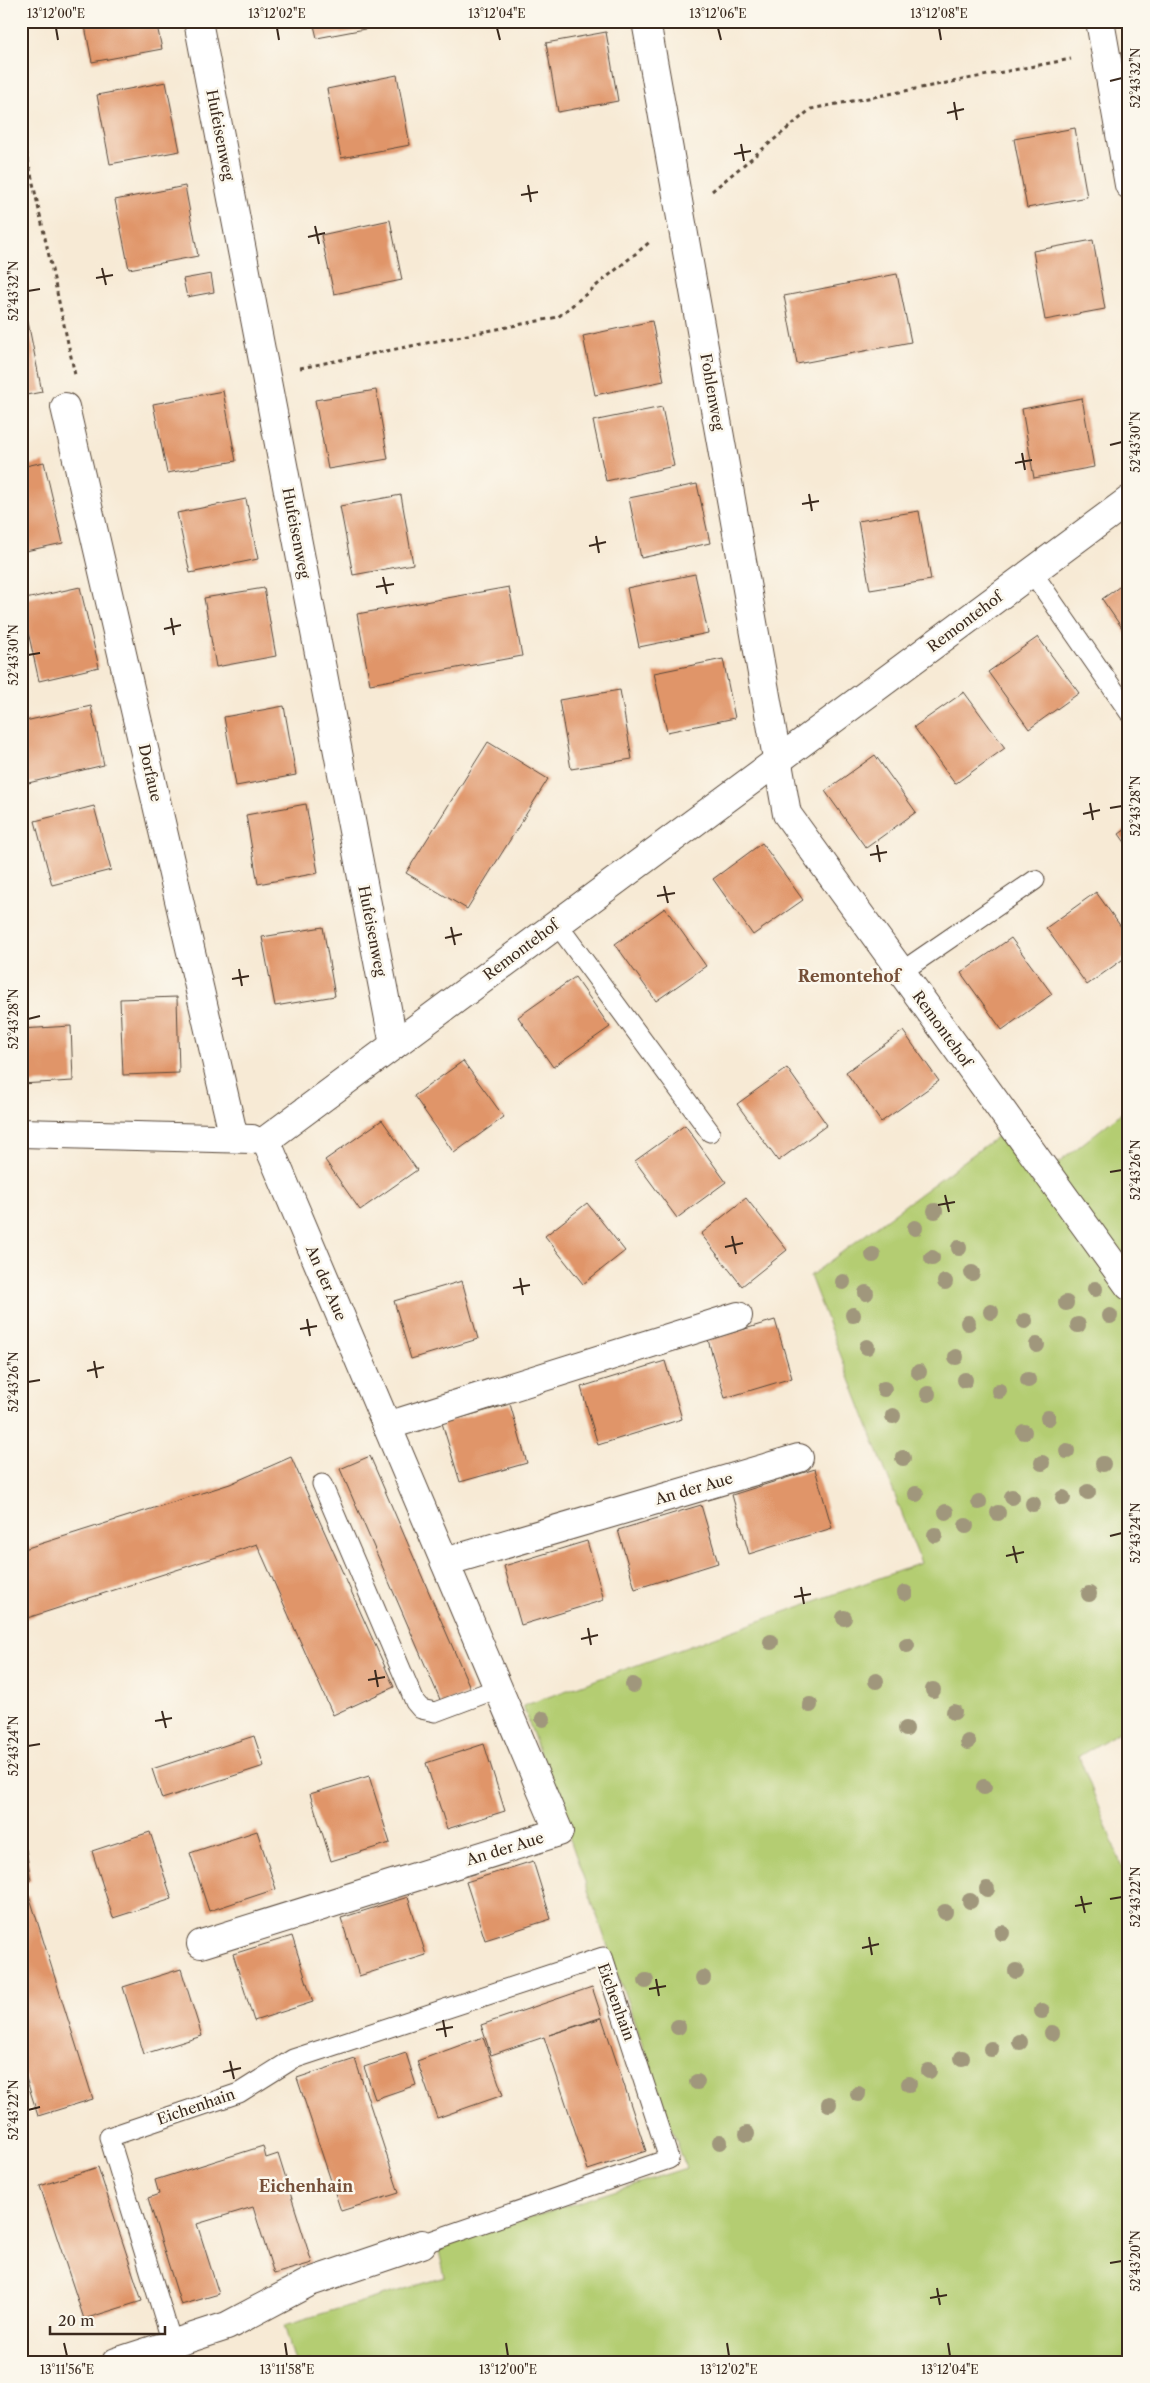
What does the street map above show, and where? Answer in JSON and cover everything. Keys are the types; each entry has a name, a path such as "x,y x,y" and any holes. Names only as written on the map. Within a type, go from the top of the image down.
{"street":[{"name":"Hufeisenweg","path":"198,21 394,1045"},
{"name":"Fohlenweg","path":"646,21 777,762"},
{"path":"1100,21 1129,185"},
{"name":"Dorfaue","path":"65,408 234,1138"},
{"name":"Remontehof","path":"266,1140 1129,500"},
{"name":"Remontehof","path":"777,762 786,814 1129,1286"},
{"path":"21,1133 266,1140"},
{"name":"An der Aue","path":"201,1944 559,1832 266,1140"},
{"path":"387,1426 738,1316"},
{"name":"An der Aue","path":"446,1562 798,1458"},
{"name":"Eichenhain","path":"116,2362 227,2326 310,2282 422,2244"}],"lane":[{"path":"1032,572 1129,712"},
{"path":"901,972 1035,880"},
{"path":"557,924 710,1132"},
{"path":"322,1484 384,1632 416,1702 421,1708 435,1712 499,1688"},
{"name":"Eichenhain","path":"172,2343 109,2137 239,2093 293,2059 603,1957 669,2159 422,2244"}],"path":[{"path":"266,375 558,318 811,109 1106,52"},
{"path":"21,128 77,383 65,408"}],"green space":[{"path":"1129,1107 1129,1726 1079,1756 1129,1885 1129,2359 1120,2362 295,2362 284,2325 445,2277 438,2247 686,2168 523,1706 921,1563 810,1276 999,1135 1033,1183"}],"building":[{"path":"84,21 156,21 162,49 92,62"},
{"path":"313,21 385,21 386,25 317,38"},
{"path":"606,32 618,101 558,112 546,43"},
{"path":"397,75 410,145 341,158 327,89"},
{"path":"166,82 180,151 110,164 97,95"},
{"path":"1075,128 1087,197 1027,208 1014,139"},
{"path":"185,186 198,256 129,269 115,200"},
{"path":"390,220 402,280 334,294 321,235"},
{"path":"1093,240 1105,309 1045,320 1033,251"},
{"path":"211,274 214,292 187,297 183,279"},
{"path":"897,274 911,342 797,364 784,296"},
{"path":"21,312 26,312 42,392 21,396"},
{"path":"652,321 664,381 595,395 583,336"},
{"path":"376,390 388,459 328,469 315,400"},
{"path":"223,391 236,461 167,473 153,404"},
{"path":"1082,398 1094,467 1034,478 1022,409"},
{"path":"662,407 674,466 606,481 593,421"},
{"path":"44,462 63,543 21,552 21,467"},
{"path":"697,484 710,543 641,558 629,498"},
{"path":"401,495 413,564 353,575 340,506"},
{"path":"246,499 258,559 190,573 177,513"},
{"path":"919,511 931,580 870,590 858,521"},
{"path":"695,574 708,633 639,647 627,588"},
{"path":"1129,580 1129,638 1102,599"},
{"path":"80,587 99,667 39,681 21,600"},
{"path":"509,587 522,656 370,684 357,614"},
{"path":"264,588 276,656 216,667 204,598"},
{"path":"1038,637 1079,693 1029,729 988,672"},
{"path":"723,659 735,718 667,732 654,673"},
{"path":"620,690 632,759 571,769 559,700"},
{"path":"964,692 1005,748 955,784 914,727"},
{"path":"91,706 104,765 24,784 21,774 21,722"},
{"path":"284,706 296,775 236,786 224,717"},
{"path":"488,742 548,779 467,909 406,873"},
{"path":"875,755 916,812 866,848 825,791"},
{"path":"306,804 318,873 258,884 246,815"},
{"path":"94,806 111,870 52,885 35,821"},
{"path":"1129,827 1129,848 1119,834"},
{"path":"762,843 803,900 753,935 713,879"},
{"path":"1096,892 1129,938 1129,955 1087,985 1046,928"},
{"path":"665,908 706,966 656,1001 615,944"},
{"path":"323,927 335,996 275,1006 262,937"},
{"path":"1011,938 1052,994 1002,1030 961,973"},
{"path":"575,977 610,1027 553,1067 518,1017"},
{"path":"177,997 179,1073 123,1075 120,999"},
{"path":"71,1026 73,1081 21,1084 21,1029"},
{"path":"903,1031 939,1081 881,1122 846,1072"},
{"path":"463,1061 504,1117 454,1153 414,1096"},
{"path":"787,1068 827,1125 778,1161 737,1104"},
{"path":"382,1120 417,1170 360,1210 325,1160"},
{"path":"685,1125 726,1182 677,1218 635,1161"},
{"path":"746,1198 787,1250 742,1286 701,1234"},
{"path":"587,1203 625,1251 583,1284 545,1236"},
{"path":"462,1281 478,1339 411,1359 394,1301"},
{"path":"775,1320 792,1378 725,1398 708,1340"},
{"path":"665,1361 682,1419 598,1445 581,1387"},
{"path":"510,1404 527,1463 460,1482 442,1423"},
{"path":"370,1456 472,1692 442,1704 340,1469"},
{"path":"291,1457 394,1687 333,1715 257,1544 21,1620 21,1550 230,1484"},
{"path":"815,1469 832,1528 749,1554 732,1495"},
{"path":"701,1505 718,1563 635,1589 618,1530"},
{"path":"587,1541 604,1600 521,1625 504,1566"},
{"path":"254,1736 264,1766 162,1799 152,1769"},
{"path":"484,1744 505,1811 447,1829 426,1763"},
{"path":"369,1776 390,1843 331,1861 310,1794"},
{"path":"257,1831 276,1889 209,1911 190,1853"},
{"path":"150,1832 172,1899 113,1918 92,1851"},
{"path":"26,1849 31,1881 21,1883 21,1850"},
{"path":"533,1861 551,1919 485,1940 466,1882"},
{"path":"29,1895 93,2099 38,2116 21,2062 21,1898"},
{"path":"408,1897 426,1955 359,1976 341,1918"},
{"path":"292,1936 313,2002 254,2021 233,1954"},
{"path":"181,1969 202,2036 144,2054 123,1987"},
{"path":"592,1987 602,2017 549,2035 602,2018 646,2151 588,2170 544,2037 491,2055 481,2025"},
{"path":"483,2037 503,2095 437,2118 417,2061"},
{"path":"406,2053 416,2085 375,2099 364,2067"},
{"path":"355,2059 399,2193 341,2211 297,2078"},
{"path":"263,2146 266,2158 278,2154 312,2263 274,2274 253,2207 197,2224 219,2294 181,2305 148,2198 159,2194 155,2180"},
{"path":"98,2167 142,2301 84,2319 40,2186"},
{"path":"205,2356 207,2362 186,2361"}],"district":[{"name":"Remontehof","path":"849,976"},
{"name":"Eichenhain","path":"306,2186"}]}
